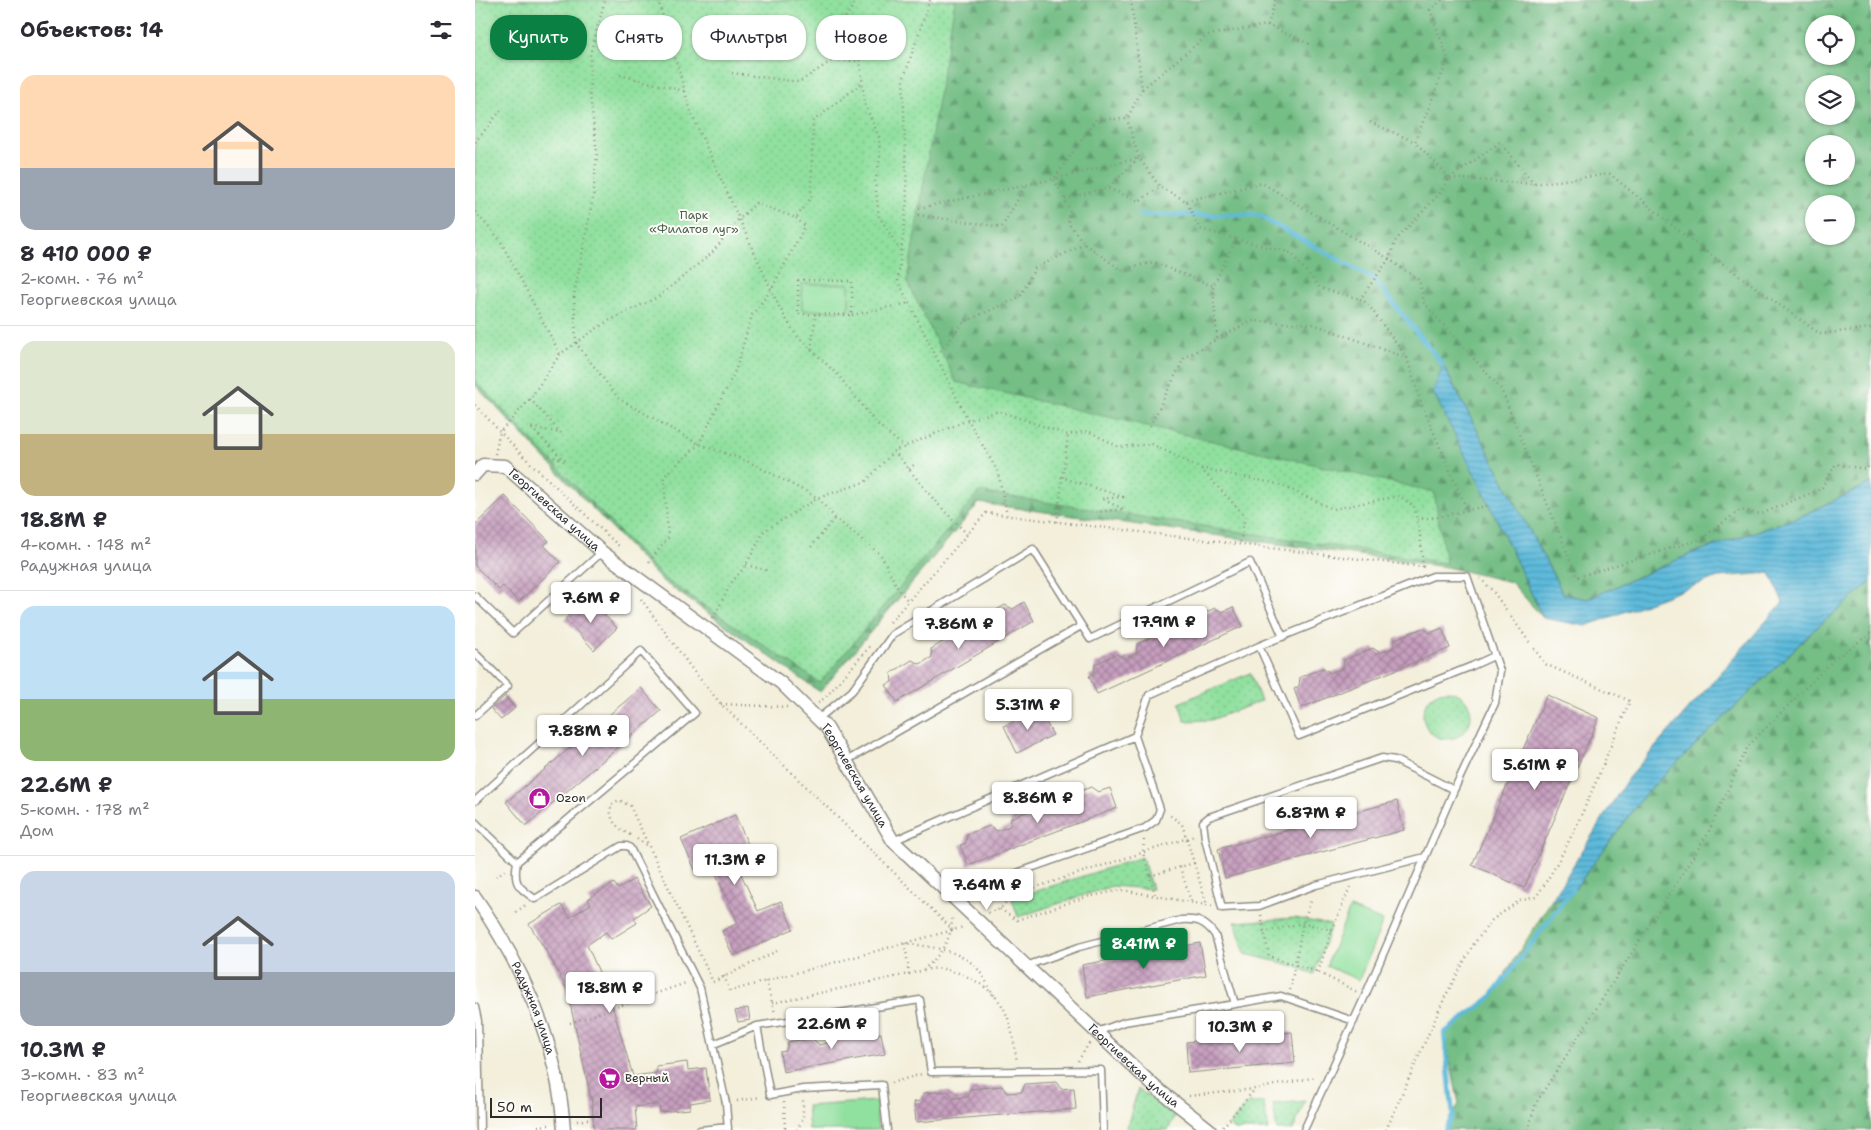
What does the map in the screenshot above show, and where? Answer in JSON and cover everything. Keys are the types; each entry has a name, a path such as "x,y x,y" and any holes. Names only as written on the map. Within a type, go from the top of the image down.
{"street":[{"name":"Георгиевская улица","path":"475,474 483,465 505,466 602,552 781,683 827,728 893,841 1170,1099 1210,1130"},
{"name":"Радужная улица","path":"475,897 509,949 535,1007 551,1056 564,1130"}],"lane":[{"path":"818,719 852,691 893,634 1033,550 1090,639 1250,562 1283,637"},
{"path":"475,596 513,633 602,552"},
{"path":"951,896 1145,828 1156,820 1160,809 1135,736 1149,695 1259,646 1433,576 1467,576 1493,656 1500,671 1495,703 1454,790 1354,1022 1304,1130"},
{"path":"847,761 1081,626"},
{"path":"1259,646 1299,736 1493,656"},
{"path":"475,801 641,651 695,713 517,862 514,877 520,889 535,899 621,846 627,846 700,988 726,1103 728,1128 700,1130"},
{"path":"475,653 508,686 475,716"},
{"path":"893,841 1135,736"},
{"path":"1425,857 1316,885 1259,906 1221,908 1203,822 1209,817 1382,758 1395,760 1454,790"},
{"path":"475,822 517,862"},
{"path":"1026,966 1079,947 1181,920 1197,919 1209,926 1215,935 1235,1004"},
{"path":"1097,1032 1124,1022 1281,996 1354,1022"},
{"path":"714,1044 757,1026 920,1000 931,1072 1101,1070 1103,1130"},
{"path":"475,1007 478,1022 480,1130"},
{"path":"757,1026 770,1095 803,1089 882,1085 887,1130"}],"path":[{"path":"598,0 605,1 590,54 590,96 597,152 593,198 574,295 576,343 619,399 699,444 747,461 818,498 835,518 881,555 898,589 908,601"},
{"path":"658,0 692,116 771,290 796,335 839,376 873,421 905,448"},
{"path":"857,0 846,17 860,61 865,106 879,137 879,158 875,183 879,216 901,252"},
{"path":"929,0 903,80 907,200 897,281 968,420 998,472 1007,515"},
{"path":"1131,0 1142,89"},
{"path":"1268,25 1275,0"},
{"path":"1415,142 1448,59 1430,10 1442,0"},
{"path":"1309,44 1268,25 1208,35 1142,89 1127,120 1139,158 1160,187 1186,201 1200,229 1291,253 1320,288 1360,299 1367,303 1407,358 1421,403 1467,510"},
{"path":"732,73 799,82 833,60 860,61"},
{"path":"620,75 685,91"},
{"path":"796,218 811,198 813,121 862,83"},
{"path":"475,142 503,108"},
{"path":"1054,179 1096,120 1127,120"},
{"path":"1371,122 1415,142 1450,178 1534,184 1610,174 1689,239 1821,334 1871,328"},
{"path":"1360,299 1389,259 1396,240 1440,193 1450,178 1500,142 1534,184"},
{"path":"919,208 1025,187 1139,158"},
{"path":"1065,199 1107,188 1139,158"},
{"path":"1054,179 1070,210 1068,223 1085,244 1121,270 1153,262 1213,286"},
{"path":"1186,201 1262,182 1389,259 1419,280 1424,303 1501,389 1577,577 1701,540 1740,510 1761,514 1821,489 1835,464 1865,469 1871,465"},
{"path":"919,215 1001,227 1025,187"},
{"path":"1107,188 1139,201 1160,187"},
{"path":"493,465 500,432 530,399 560,354 606,322 658,297 712,253 738,220 756,203 796,218 805,226 771,290 752,316 736,368 699,444 664,476 668,538 649,562"},
{"path":"475,212 499,240 560,354"},
{"path":"1217,339 1213,286 1236,239"},
{"path":"941,351 964,322 1020,297 1035,268 1085,244"},
{"path":"853,315 852,281 798,280 798,314 853,315 909,303"},
{"path":"811,350 816,314"},
{"path":"1150,426 1184,358 1252,321 1313,324 1407,358"},
{"path":"530,399 561,433 530,427 566,462 546,454"},
{"path":"475,405 523,456 627,553"},
{"path":"715,613 732,582 746,565 764,532 818,498 865,482 894,451 968,420 999,411 1068,435 1088,431 1119,447 1152,444 1200,468 1277,484 1333,509 1399,496 1414,506 1424,560 1423,567"},
{"path":"1057,522 1061,477 1068,435"},
{"path":"894,451 935,501 967,534"},
{"path":"909,469 915,464"},
{"path":"1200,468 1245,516 1240,544"},
{"path":"1061,477 1123,497 1101,499 1124,509 1095,512"},
{"path":"1417,519 1490,505"},
{"path":"889,624 986,513 1432,568"},
{"path":"811,547 835,518"},
{"path":"746,565 770,572"},
{"path":"1476,574 1492,590 1530,643"},
{"path":"637,593 695,673 721,704 953,930"},
{"path":"1528,1130 1536,1103 1707,835 1748,746 1833,660 1871,632"},
{"path":"721,704 807,708 825,698 876,638"},
{"path":"1386,1130 1445,997 1473,945 1491,920 1519,901 1536,897 1546,881 1583,808 1630,701 1545,664 1533,647"},
{"path":"648,846 618,828 612,820 611,805 619,800 630,806 713,982"},
{"path":"1160,809 1182,824 1207,905"},
{"path":"1145,828 1143,853 1155,894"},
{"path":"724,976 729,991 953,930 1000,909 1013,895 1188,839 1204,831"},
{"path":"1150,876 1194,863"},
{"path":"1180,867 1191,902"},
{"path":"1319,972 1332,930 1355,876"},
{"path":"1289,999 1303,923 1316,885"},
{"path":"1000,909 1017,920 1095,895 1123,890 1155,894 1221,908"},
{"path":"922,971 935,960 953,930 951,896"},
{"path":"1259,906 1269,956 1295,962 1319,972 1365,996"},
{"path":"1263,932 1303,923 1332,930"},
{"path":"905,943 942,950 968,960 978,969 995,998 1004,1009 1019,1071"},
{"path":"905,943 909,974"},
{"path":"700,988 779,950"},
{"path":"772,1003 922,971 943,969 977,982 995,998"},
{"path":"569,1024 697,980"},
{"path":"766,981 777,1023"},
{"path":"1072,1070 1097,1032"},
{"path":"882,1085 931,1072"},
{"path":"1170,1099 1255,1089 1331,1074"},
{"path":"797,1130 803,1119 803,1089"},
{"path":"1221,1130 1255,1089"},
{"path":"783,1093 785,1130"},
{"path":"726,1103 770,1095"}],"green space":[{"path":"475,0 1871,0 1871,483 1799,517 1693,553 1587,599 1563,594 1443,365 1490,505 1543,618 1511,582 1446,567 979,503 820,692 661,580 475,385"},
{"name":"Парк «Филатов луг»","path":"475,0 955,0 907,281 956,382 1434,492 1446,563 979,492 820,683 665,579 475,381"},
{"path":"802,284 849,284 849,311 802,310"},
{"path":"1871,582 1871,1130 1444,1130 1459,1104 1444,1033 1490,998 1551,901 1571,894 1645,794 1815,629"},
{"path":"1250,673 1261,701 1211,720 1185,721 1179,703"},
{"path":"1447,691 1456,693 1464,698 1469,706 1471,715 1469,724 1464,732 1456,737 1447,739 1438,737 1430,732 1425,724 1423,715 1425,706 1430,698 1438,693"},
{"path":"1142,857 1152,889 1112,886 1018,917 1012,899"},
{"path":"1350,908 1383,921 1359,980 1326,966"},
{"path":"1295,918 1331,925 1314,974 1287,964 1245,954 1235,922"},
{"path":"1138,1089 1175,1116 1168,1130 1126,1130"},
{"path":"876,1101 878,1130 809,1130 807,1106"},
{"path":"1305,1101 1293,1130 1277,1130 1273,1104"},
{"path":"1248,1103 1264,1103 1268,1130 1235,1130 1229,1125"}],"water":[{"path":"1443,365 1563,594 1587,599 1693,553 1799,517 1871,483 1871,582 1815,629 1645,794 1571,894 1551,901 1628,778 1783,602 1770,573 1718,577 1586,626 1543,618 1490,505 1433,392"}],"building":[{"path":"505,496 549,541 544,545 560,562 519,602 503,586 499,590 475,566 475,525"},
{"path":"588,598 617,628 594,650 565,619"},
{"path":"1024,602 1034,621 897,702 886,685 892,682 891,673 912,660 920,664 932,657 931,649 958,633 966,636 978,629 978,621 1005,605 1013,609"},
{"path":"1233,607 1243,626 1097,694 1089,676 1094,673 1095,664 1117,654 1124,659 1137,653 1137,644 1165,631 1173,635 1186,629 1187,621 1215,608 1222,612"},
{"path":"1423,628 1430,633 1442,628 1450,648 1301,708 1294,689 1299,686 1300,677 1323,668 1330,673 1343,668 1344,660 1373,648 1380,653 1393,648 1395,639"},
{"path":"641,688 661,711 526,826 506,802"},
{"path":"1547,695 1599,718 1524,888 1472,865"},
{"path":"505,696 515,708 501,720 491,709"},
{"path":"1039,709 1053,735 1017,753 1004,726"},
{"path":"1091,787 1098,792 1110,788 1117,808 968,865 960,845 966,843 967,834 990,826 997,831 1010,826 1011,818 1040,806 1048,811 1061,806 1062,798"},
{"path":"1397,801 1404,830 1225,878 1218,849"},
{"path":"735,815 748,844 731,852 758,911 781,901 793,929 733,956 722,931 738,923 712,865 696,872 681,839"},
{"path":"634,879 651,906 634,918 637,923 611,939 606,932 587,945 608,992 633,1076 657,1073 656,1066 687,1062 688,1070 706,1068 710,1100 690,1103 690,1109 660,1112 659,1104 635,1107 637,1130 594,1130 592,1103 567,990 550,957 529,924 561,905 570,917 591,904 588,899 614,883 618,889"},
{"path":"1200,943 1206,975 1087,997 1082,965"},
{"path":"748,1008 750,1020 738,1022 735,1011"},
{"path":"865,1028 872,1035 881,1033 885,1054 783,1072 780,1052 786,1051 788,1042 812,1038 819,1045 832,1042 834,1034"},
{"path":"1292,1032 1295,1063 1188,1073 1186,1042"},
{"path":"1056,1082 1061,1089 1074,1088 1076,1109 916,1122 914,1102 920,1101 924,1093 948,1091 954,1098 968,1097 970,1089 1002,1086 1007,1093 1022,1092 1025,1084"}],"waterway":[{"path":"1139,215 1257,215 1374,279 1443,365"},
{"path":"1445,1130 1453,1115 1444,1033 1490,998 1573,889"}],"place":[{"name":"Ozon","path":"540,798"},
{"name":"Верный","path":"609,1078"}]}
